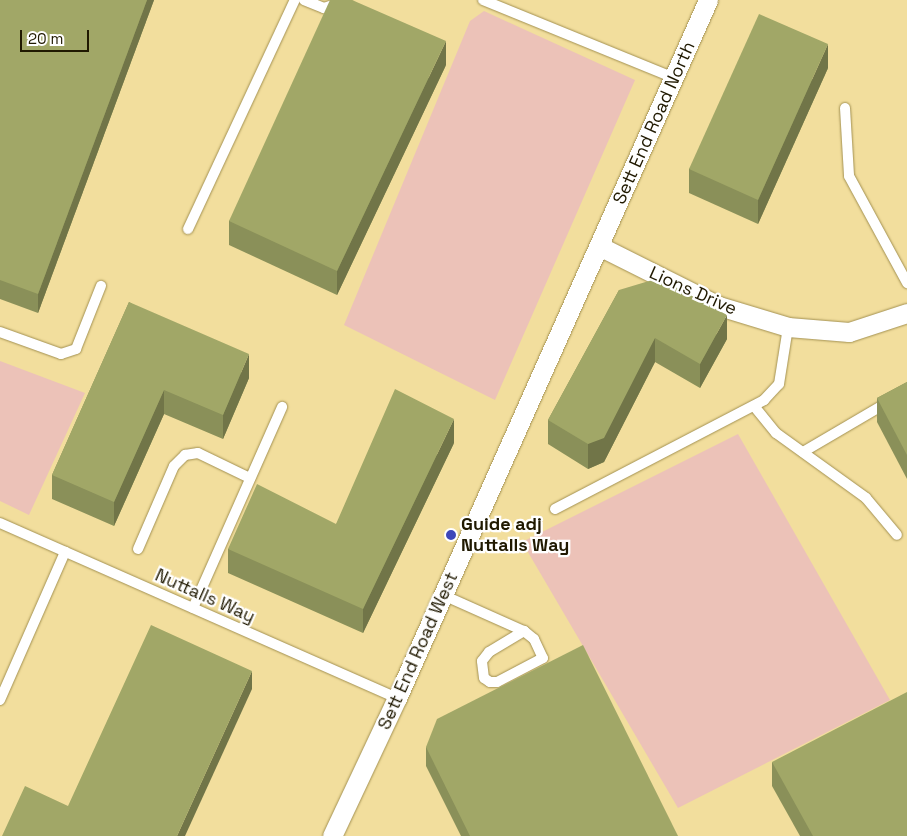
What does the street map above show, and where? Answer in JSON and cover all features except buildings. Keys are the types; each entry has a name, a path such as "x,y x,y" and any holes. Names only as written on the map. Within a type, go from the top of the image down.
{"street":[{"name":"Sett End Road North","path":"599,246 708,0"},
{"name":"Lions Drive","path":"599,246 719,306 788,327 848,332 907,313"},
{"name":"Sett End Road West","path":"332,836 397,698 599,246"}],"lane":[{"path":"188,229 296,0"},
{"path":"304,0 324,8 347,0"},
{"path":"483,0 674,78"},
{"path":"845,108 849,176 907,283"},
{"path":"0,332 61,354 76,349 101,286"},
{"path":"555,509 764,400 779,384 788,327"},
{"path":"803,452 907,391"},
{"path":"193,608 282,406"},
{"path":"754,406 776,433 866,498 897,535"},
{"path":"138,549 174,466 185,455 198,453 250,478"},
{"name":"Nuttalls Way","path":"0,523 397,698"},
{"path":"0,700 66,552"},
{"path":"443,594 524,631 534,639 543,658 497,682 484,678 482,661 489,652 524,631"}],"shaded area":[{"path":"484,11 635,80 495,400 344,325 470,21"},
{"path":"0,361 85,393 29,515 0,501"},
{"path":"738,434 890,700 678,808 522,542"}],"place":[{"name":"Guide adj Nuttalls Way","path":"451,535"}]}
